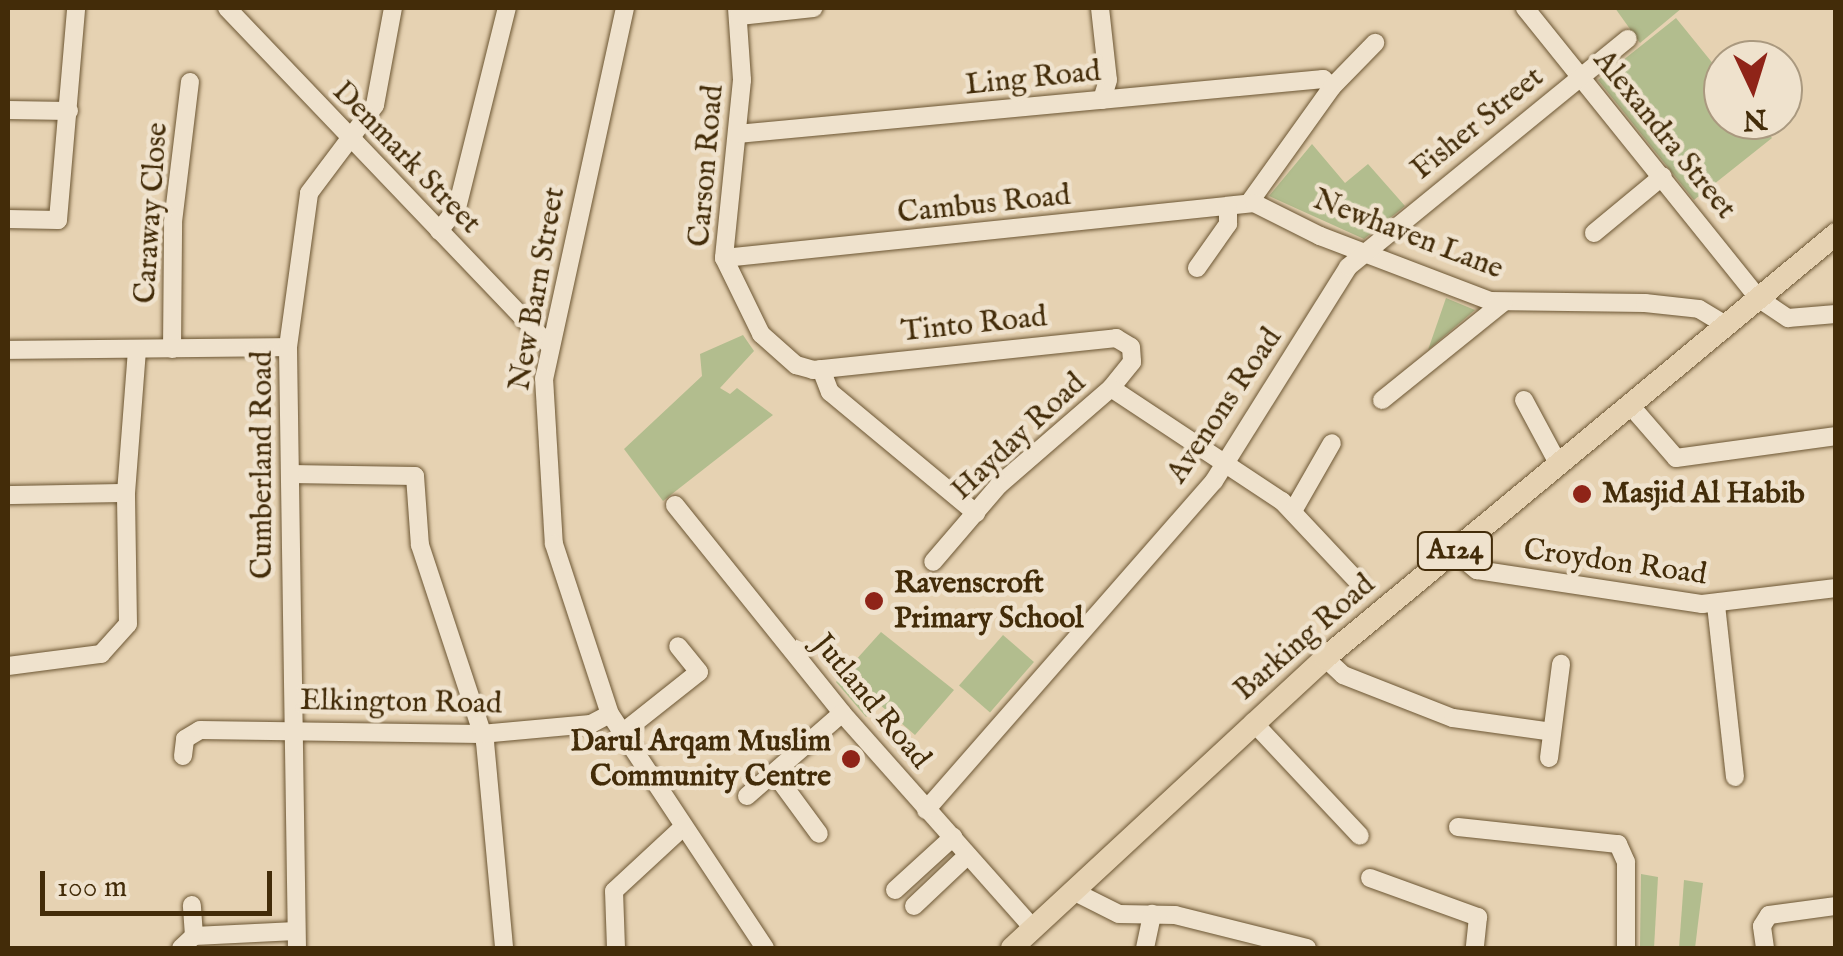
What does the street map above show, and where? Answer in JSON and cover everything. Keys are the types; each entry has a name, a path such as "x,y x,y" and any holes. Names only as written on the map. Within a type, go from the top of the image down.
{"main road":[{"name":"Barking Road","path":"1012,948 1325,658 1836,234"}],"street":[{"path":"8,219 58,220 76,8"},
{"name":"Denmark Street","path":"227,8 550,346"},
{"name":"Cumberland Road","path":"296,940 288,346 309,193 317,174 375,105 394,8"},
{"path":"438,231 457,208 507,8"},
{"name":"New Barn Street","path":"625,8 550,346 543,450 554,544 610,714 764,948"},
{"path":"738,12 814,8"},
{"path":"1100,8 1108,80 1102,100"},
{"name":"Alexandra Street","path":"1525,8 1758,298"},
{"name":"Carson Road","path":"738,12 743,68 724,258 761,334 796,365 821,369 830,392 976,513"},
{"name":"Fisher Street","path":"1364,254 1628,39"},
{"path":"1249,203 1332,87 1375,43"},
{"name":"Ling Road","path":"737,134 1322,79 1332,87"},
{"name":"Caraway Close","path":"172,349 172,222 190,82"},
{"path":"8,110 70,111"},
{"path":"1594,233 1663,176"},
{"name":"Newhaven Lane","path":"1249,203 1364,254 1504,302 1646,303 1699,309 1726,325"},
{"name":"Cambus Road","path":"724,258 1249,203"},
{"path":"1198,268 1228,224 1228,208"},
{"name":"Avenons Road","path":"926,810 1224,466 1348,266 1364,254"},
{"path":"1758,298 1788,318 1836,314"},
{"path":"1382,400 1504,302"},
{"name":"Tinto Road","path":"821,369 1116,338 1131,347"},
{"path":"8,350 288,346"},
{"name":"Hayday Road","path":"933,562 976,513 1111,388 1132,362 1131,347"},
{"path":"8,666 92,656 121,638 132,609 126,493 137,350"},
{"path":"1111,388 1293,511 1358,582"},
{"path":"1524,400 1559,464"},
{"path":"1630,405 1676,458 1836,436"},
{"path":"1293,511 1332,443"},
{"path":"290,474 416,476 420,546 482,734 504,948"},
{"path":"8,495 126,493"},
{"name":"Jutland Road","path":"675,505 842,713 1034,928"},
{"name":"Croydon Road","path":"1454,551 1476,570 1716,605 1836,588"},
{"path":"1716,605 1735,777"},
{"path":"622,734 699,672 678,646"},
{"path":"1325,658 1343,676 1453,718 1552,732"},
{"path":"1549,758 1561,664"},
{"path":"747,796 842,713"},
{"name":"Elkington Road","path":"184,756 190,734 294,729 482,734 591,724 610,714"},
{"path":"1253,722 1360,836"},
{"path":"775,774 819,834"},
{"path":"616,948 614,890 682,827"},
{"path":"1458,827 1624,849 1626,948"},
{"path":"895,890 953,837"},
{"path":"914,906 968,855"},
{"path":"1370,878 1478,917 1475,948"},
{"path":"1073,891 1119,914 1152,914 1307,948"},
{"path":"192,905 188,942 296,940"},
{"path":"1766,948 1762,926 1769,915 1836,906"},
{"path":"1145,948 1152,914"}],"green space":[{"path":"1615,8 1682,8 1640,43"},
{"path":"1676,18 1703,51 1703,140 1769,140 1694,200 1598,80"},
{"path":"1312,144 1345,183 1368,164 1405,206 1364,239 1269,196"},
{"path":"1446,298 1475,310 1428,350"},
{"path":"743,335 754,351 720,388 730,394 737,388 773,415 663,501 624,449 702,376 700,354"},
{"path":"881,632 954,690 915,735 879,704 866,717 836,682"},
{"path":"1003,635 1034,662 990,712 959,686"},
{"path":"1641,874 1658,877 1654,948 1640,948"},
{"path":"1684,880 1703,883 1695,948 1679,948"}],"place":[{"name":"Masjid Al Habib","path":"1582,494"},
{"name":"Ravenscroft Primary School","path":"874,601"},
{"name":"Darul Arqam Muslim Community Centre","path":"851,759"}]}
